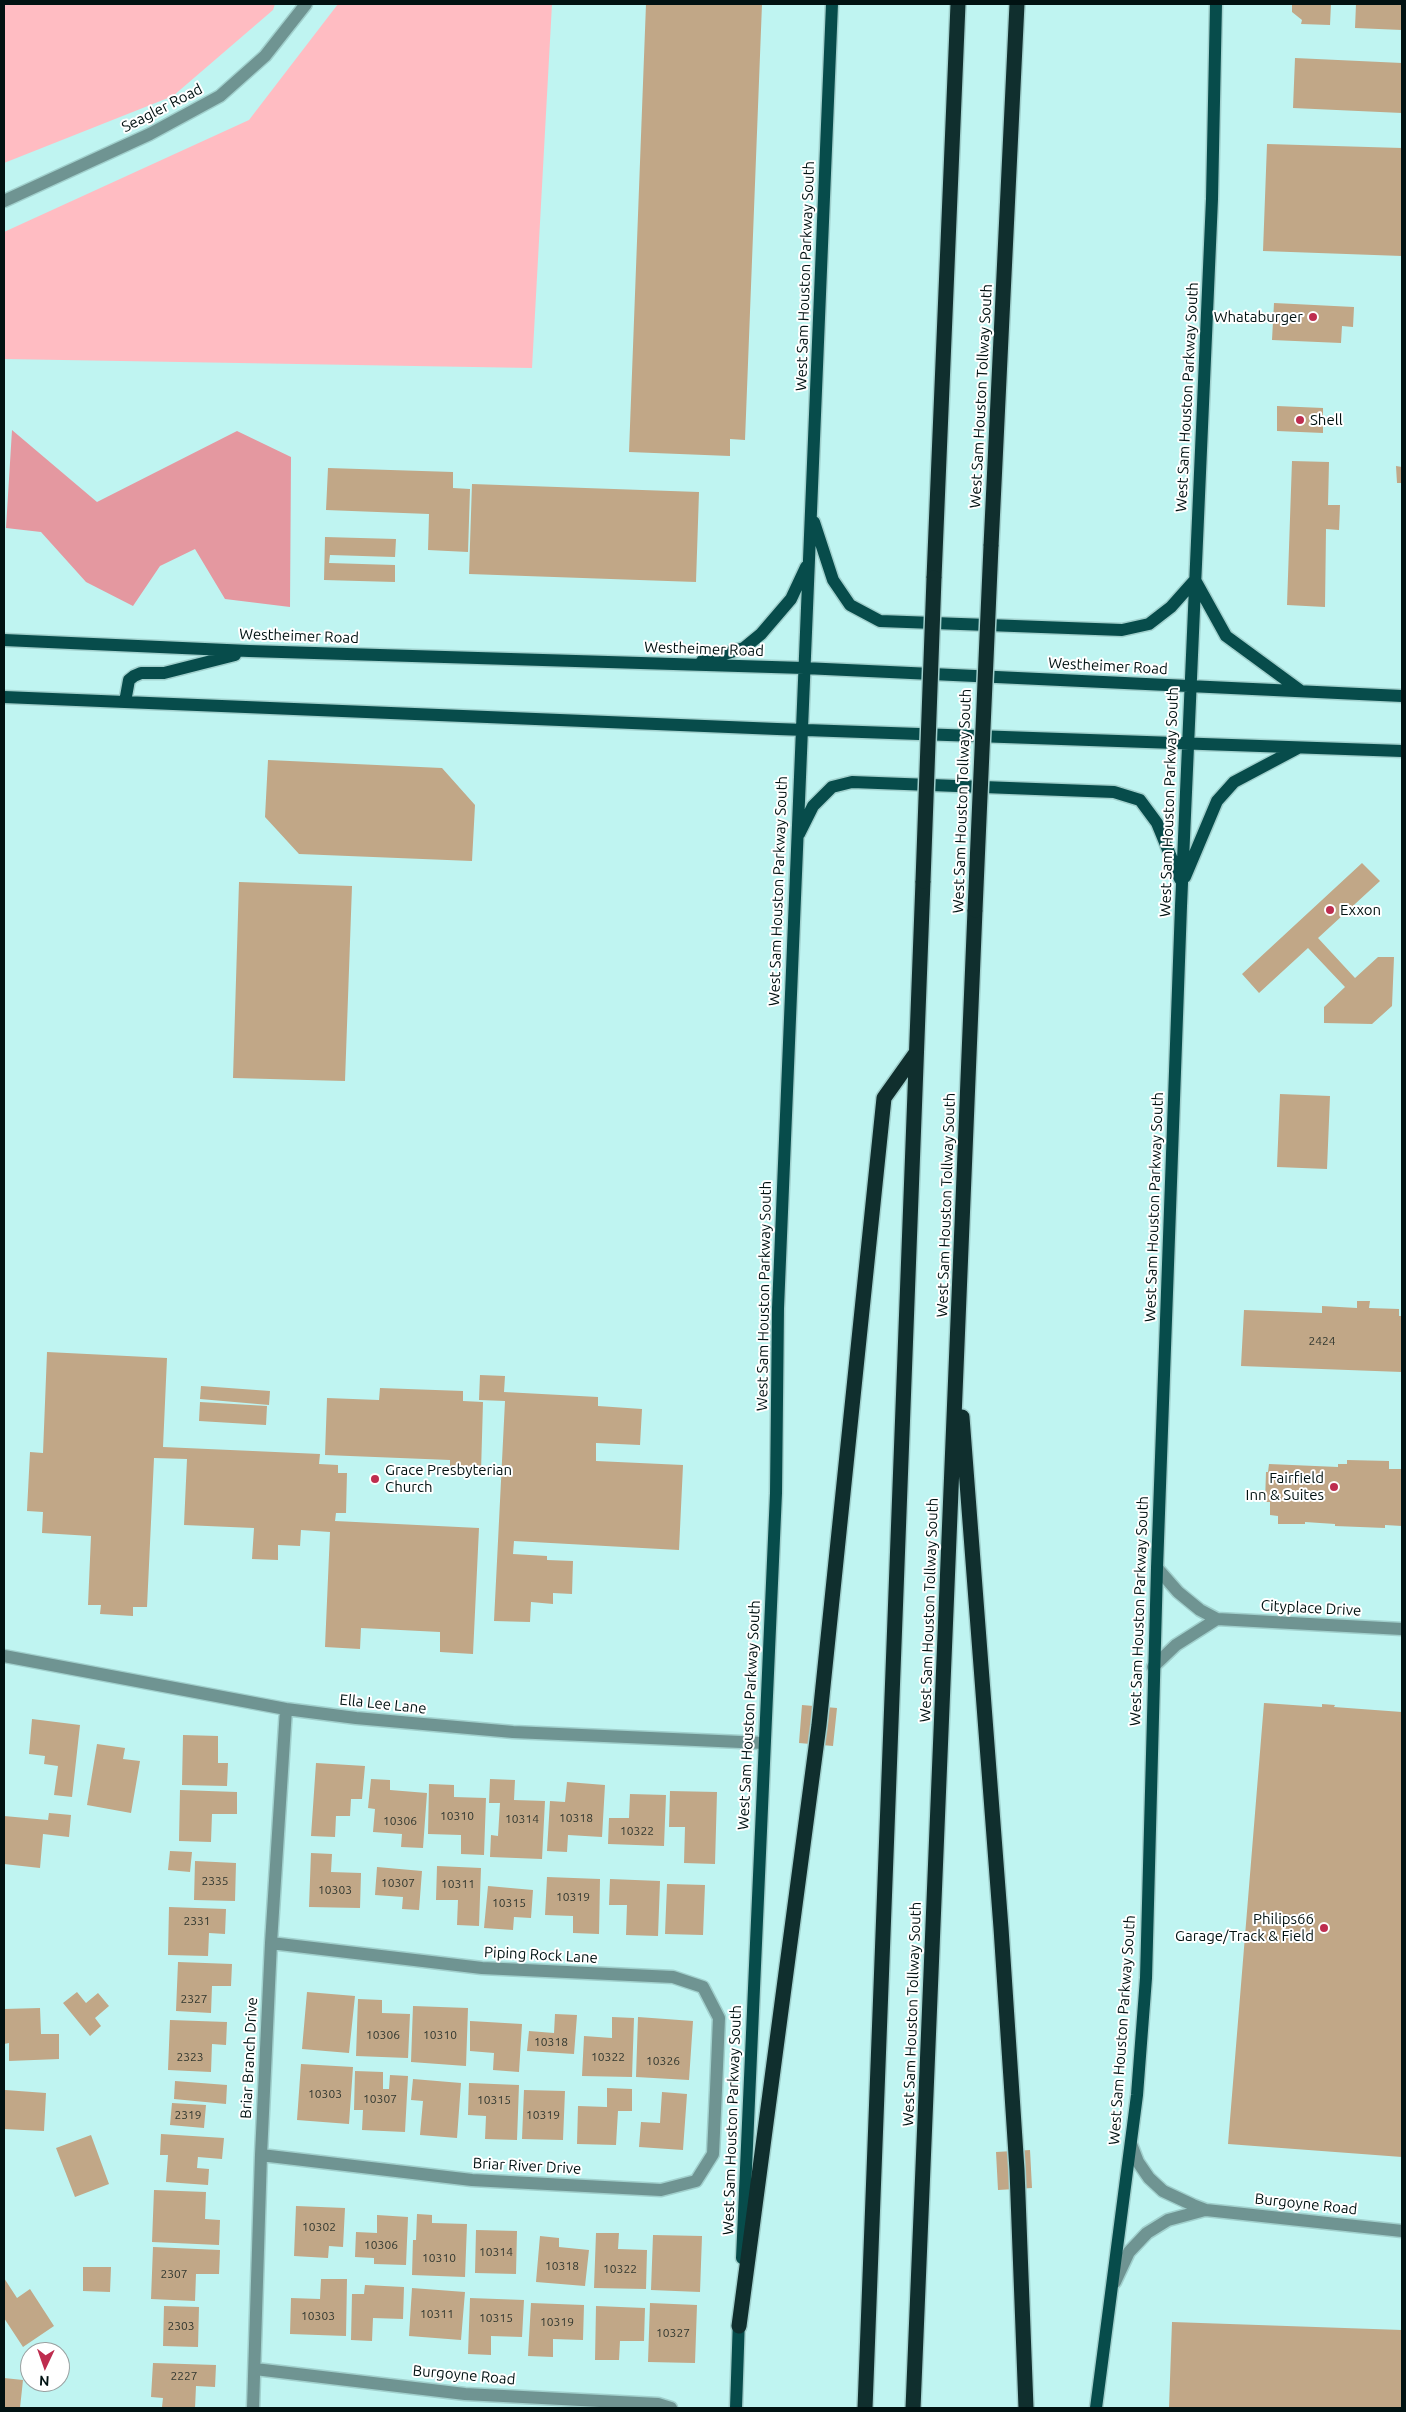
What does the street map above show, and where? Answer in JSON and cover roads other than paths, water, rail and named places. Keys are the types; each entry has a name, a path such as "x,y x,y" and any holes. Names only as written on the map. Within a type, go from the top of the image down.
{"highway":[{"path":"865,2408 934,578 958,4"},
{"name":"West Sam Houston Tollway South","path":"913,2408 975,910 1018,4"},
{"path":"739,2326 819,1725 884,1098 916,1053"},
{"path":"957,1348 1001,1928 1017,2170 1026,2408"}],"main road":[{"name":"West Sam Houston Parkway South","path":"736,2408 776,1493 778,1308 832,4"},
{"name":"West Sam Houston Parkway South","path":"1096,2408 1137,2095 1146,1978 1153,1667 1182,884 1212,199 1216,4"},
{"path":"812,515 833,580 850,605 880,621 1122,630 1150,624 1171,606 1195,580 1226,636 1301,691"},
{"path":"693,664 744,648 761,634 791,599 810,560"},
{"name":"Westheimer Road","path":"4,640 249,651 804,668 1402,696"},
{"path":"125,702 129,680 141,673 164,673 249,651"},
{"path":"4,697 1188,745 1402,751"},
{"path":"1182,884 1217,801 1234,782 1299,748"},
{"path":"797,838 813,806 832,787 852,782 1114,792 1140,800 1157,823 1182,884"}],"street":[{"name":"Seagler Road","path":"4,202 150,134 220,96 265,56 306,4"},
{"name":"Cityplace Drive","path":"1157,1568 1178,1592 1200,1610 1217,1619 1402,1629"},
{"path":"1153,1667 1176,1645 1217,1619"},
{"name":"Ella Lee Lane","path":"4,1656 286,1709 356,1718 513,1732 764,1743"},
{"name":"Briar Branch Drive","path":"253,2408 270,1943 286,1709"},
{"name":"Piping Rock Lane","path":"270,1943 482,1968 673,1977 703,1987 719,2018 716,2090"},
{"name":"Briar River Drive","path":"261,2155 472,2180 661,2190 696,2181 713,2154 716,2090"},
{"name":"Burgoyne Road","path":"1131,2144 1138,2162 1149,2178 1163,2191 1206,2210 1402,2231"},
{"name":"Burgoyne Road","path":"1110,2299 1116,2274 1128,2252 1147,2233 1168,2220 1206,2210"},
{"name":"Burgoyne Road","path":"255,2369 465,2394 658,2404 671,2408"}],"place":[{"name":"Whataburger","path":"1313,317"},
{"name":"Shell","path":"1300,420"},
{"name":"Exxon","path":"1330,910"},
{"name":"Grace Presbyterian Church","path":"375,1479"},
{"name":"Fairfield Inn & Suites","path":"1334,1487"},
{"name":"Philips66 Garage/Track & Field","path":"1324,1928"}]}
